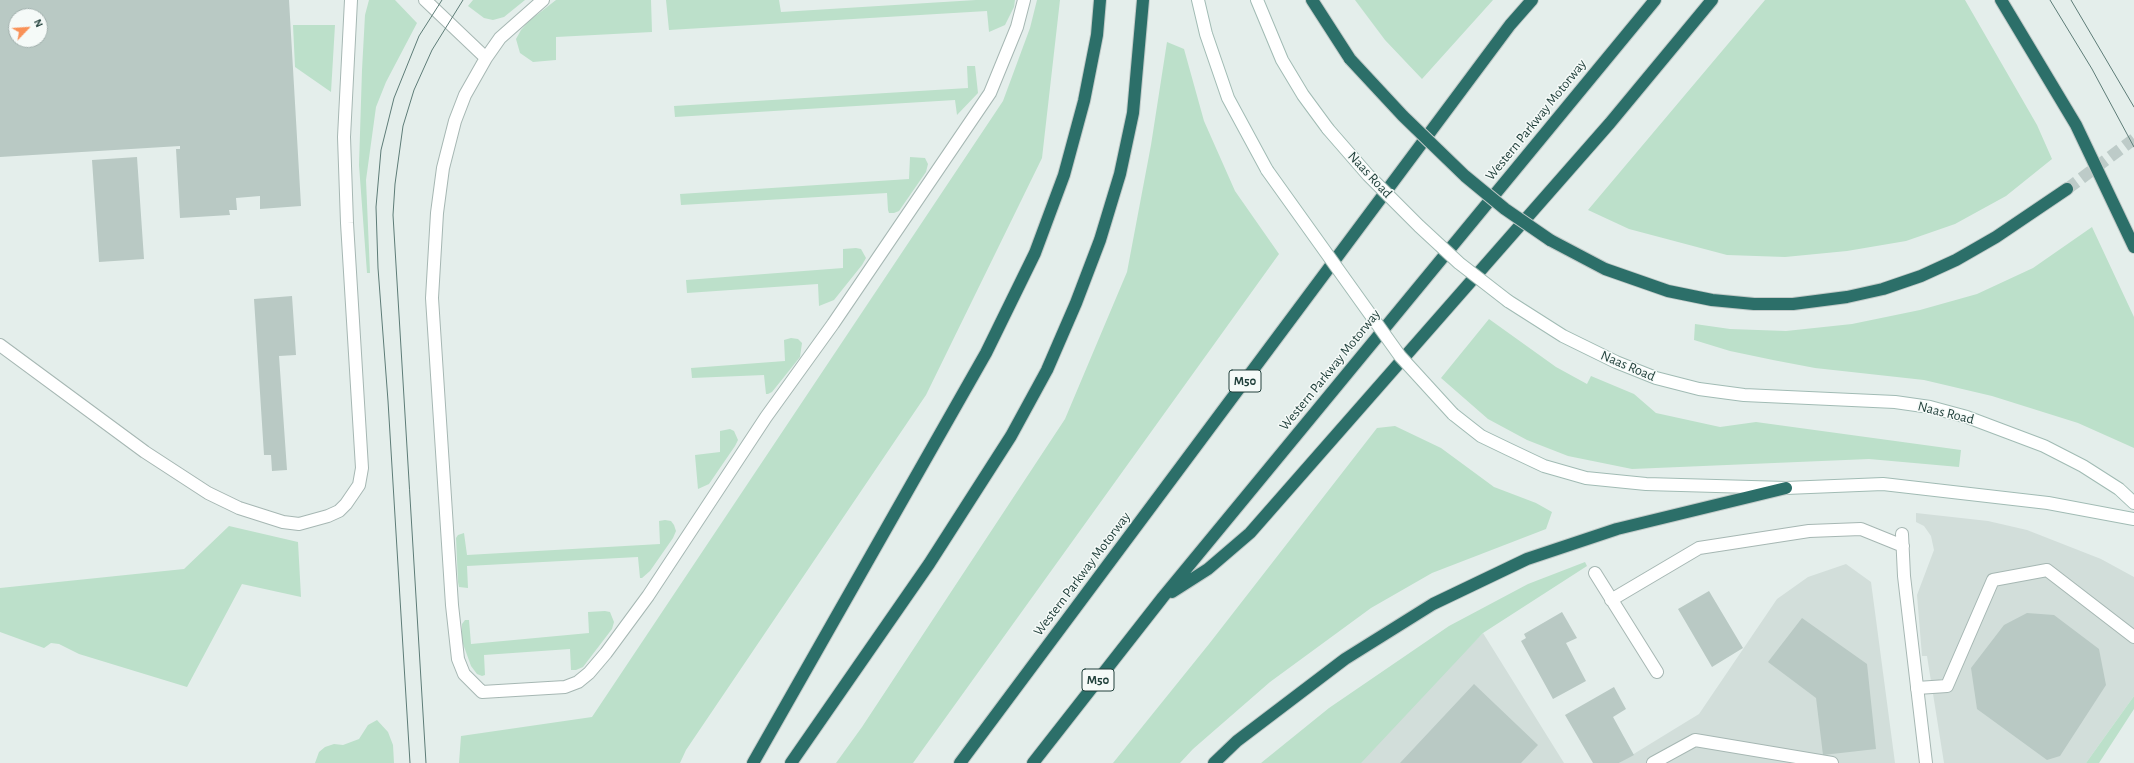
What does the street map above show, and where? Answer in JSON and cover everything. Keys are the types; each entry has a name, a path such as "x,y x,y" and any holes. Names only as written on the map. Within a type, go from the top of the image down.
{"highway":[{"path":"753,763 986,353 1035,253 1064,175 1084,101 1097,35 1100,0"},
{"path":"791,763 934,557 1011,436 1047,370 1100,240 1120,174 1133,113 1143,0"},
{"path":"1312,0 1350,59 1403,116 1465,176 1505,209 1550,240 1605,269 1668,291 1712,300 1747,304 1793,304 1868,292 1921,276 1956,260 1989,241 2067,189"},
{"name":"Western Parkway Motorway","path":"960,763 1510,25 1532,0"},
{"name":"Western Parkway Motorway","path":"1033,763 1163,598 1655,0"},
{"path":"1163,598 1208,569 1250,533 1610,123 1712,0"},
{"path":"2001,0 2076,125 2134,247"},
{"path":"1214,763 1237,741 1345,659 1432,604 1527,559 1617,528 1786,488"}],"main road":[{"path":"0,345 145,452 208,493 239,508 283,522 299,524 328,516 339,511 346,504 359,485 362,468 347,223 344,137 351,0"},
{"path":"425,0 486,58"},
{"path":"543,0 500,38 486,58 460,107 442,168 434,258 432,298 452,605 458,659 464,674 482,692 565,687 578,682 589,673 648,596 766,417 833,324 982,106 990,93 1008,49 1024,0"},
{"path":"1198,0 1206,34 1228,98 1267,170 1400,356 1453,414 1481,436 1544,466 1586,478 1646,484 1786,488 1890,485 2048,503 2134,519"},
{"name":"Naas Road","path":"1257,0 1282,60 1303,95 1328,129 1368,175 1419,226 1459,263 1508,301 1563,336 1616,362 1656,378 1699,388 1744,395 1895,402 1930,407 1967,417 2044,446 2083,466 2119,489 2134,503"},
{"path":"1612,600 1699,548 1809,530 1861,529 1903,540 1904,576 1926,763"},
{"path":"1917,688 1948,686 1992,580 2046,570 2134,638"},
{"path":"1595,573 1657,672"},
{"path":"1653,763 1695,740 1832,763"}],"shaded area":[{"path":"1916,513 1988,521 2027,530 2101,559 2134,577 2134,696 2086,763 1944,763 1927,656 1922,656 1917,595 1934,550 1931,536 1924,526 1916,522"},
{"path":"1846,564 1871,582 1895,763 1619,763 1699,714 1777,599 1808,577"},
{"path":"1483,633 1564,763 1352,763"}],"green space":[{"path":"369,0 395,0 417,23 386,82 376,107 366,180 370,273 367,273 359,165 365,15"},
{"path":"473,0 525,0 504,17 493,20 484,18 468,6"},
{"path":"556,0 651,0 652,32 556,37 556,60 533,62 520,53 516,39 521,30 529,21"},
{"path":"666,0 779,0 781,12 976,0 1015,0 1014,7 1005,25 989,32 987,11 669,30"},
{"path":"1037,0 1060,0 1042,158 926,395 686,750 680,763 459,763 461,736 592,717 1003,101 1030,28"},
{"path":"1355,0 1493,0 1422,79 1385,40"},
{"path":"1765,0 1965,0 2037,125 2052,159 2006,196 1955,224 1906,241 1847,251 1785,257 1727,255 1629,229 1588,210"},
{"path":"293,25 335,25 331,92 295,67"},
{"path":"1167,42 1184,49 1204,121 1235,191 1279,254 913,763 836,763 862,727 1065,419 1127,272 1151,145"},
{"path":"967,66 975,66 978,93 957,115 955,100 675,117 674,106 968,88"},
{"path":"910,157 925,158 928,164 926,172 899,211 894,213 889,213 887,193 681,205 680,194 909,179"},
{"path":"2092,227 2134,317 2134,448 2078,423 1992,396 1924,380 1815,368 1730,351 1694,340 1695,324 1730,329 1786,331 1852,324 1920,310 1977,294 2033,268"},
{"path":"843,249 861,249 866,258 862,265 834,300 819,306 818,284 687,293 686,280 843,268"},
{"path":"1489,319 1556,367 1587,384 1591,376 1634,394 1656,413 1720,427 1756,422 1961,450 1959,467 1869,459 1632,469 1568,456 1527,440 1488,419 1441,378"},
{"path":"791,338 798,339 802,343 800,357 772,392 768,394 766,394 764,375 692,378 691,368 785,361 784,340"},
{"path":"1395,426 1441,448 1494,487 1536,503 1552,512 1546,529 1432,573 1371,608 1270,682 1193,749 1180,763 1113,763 1209,644 1377,428"},
{"path":"730,429 734,431 738,440 735,446 709,484 698,489 695,455 720,452 720,431"},
{"path":"659,521 671,521 676,531 673,538 650,571 642,578 640,578 638,557 467,566 468,588 459,587 456,538 458,535 464,533 467,555 660,544"},
{"path":"229,526 298,542 301,597 242,584 187,687 79,654 59,644 51,643 44,648 0,632 0,588 184,569"},
{"path":"1585,562 1587,566 1483,633 1361,763 1261,763 1329,708 1449,626 1528,584"},
{"path":"588,612 610,612 614,622 612,629 583,667 576,670 571,670 570,649 484,655 485,675 482,676 477,674 471,666 462,641 462,624 465,620 469,620 471,644 589,633"},
{"path":"2134,696 2134,709 2099,763 2086,763"},
{"path":"377,720 388,732 393,745 394,763 315,763 319,752 325,747 334,744 343,745 359,739 368,725"}],"building":[{"path":"0,0 289,0 301,206 260,209 260,196 236,198 237,210 229,210 230,215 180,218 176,149 180,149 180,146 0,157"},
{"path":"137,157 144,259 99,262 92,160"},
{"path":"292,296 296,355 279,356 287,470 272,471 271,455 264,455 254,299"},
{"path":"1709,591 1743,648 1712,667 1678,609"},
{"path":"1562,612 1577,638 1566,643 1586,681 1553,699 1521,641 1526,638 1524,634"},
{"path":"2027,613 2054,615 2099,649 2106,685 2060,756 2047,760 1977,709 1971,668 2004,625"},
{"path":"1802,618 1867,664 1876,749 1823,755 1816,698 1768,662"},
{"path":"1474,684 1538,745 1521,763 1400,763"},
{"path":"1614,687 1626,709 1613,717 1634,755 1619,763 1593,763 1565,715"}],"tunnel":[{"path":"2067,189 2134,139"}],"tram line":[{"path":"410,763 388,401 378,268 376,207 381,150 394,98 419,36 442,0"},
{"path":"426,763 393,215 395,184 403,126 414,90 432,50 463,0"},
{"path":"2050,0 2092,69 2134,147"},
{"path":"2071,0 2134,107"}]}
